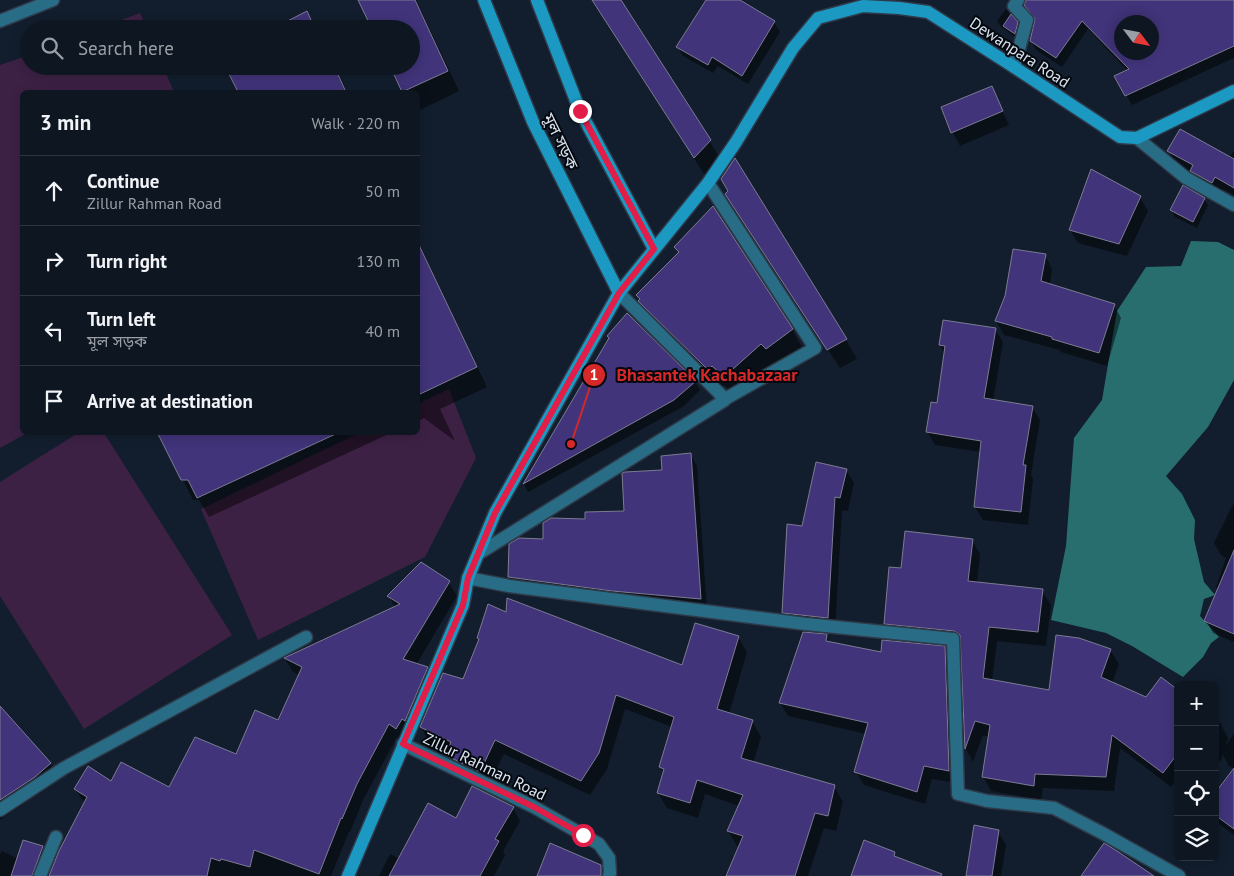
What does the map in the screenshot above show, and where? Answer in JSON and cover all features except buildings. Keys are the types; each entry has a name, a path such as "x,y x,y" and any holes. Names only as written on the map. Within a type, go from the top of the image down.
{"street":[{"path":"0,21 53,0"},
{"name":"মূল সড়ক","path":"484,0 533,122 619,293"},
{"name":"মূল সড়ক","path":"537,0 580,111 654,249"},
{"path":"1014,67 1027,20 1014,6 1018,0"},
{"name":"Dewanpara Road","path":"348,876 463,605 468,578 495,513 619,293 708,183 736,142 793,48 818,18 863,6 928,12 1120,138 1137,138"},
{"path":"1234,91 1137,138 1186,178 1234,204"},
{"path":"619,293 725,399 814,348 708,183"},
{"path":"478,554 725,400 639,313"},
{"path":"468,578 509,586 796,622 952,639 958,794 987,801 1054,808 1179,876"},
{"path":"0,810 64,768 306,637"},
{"name":"Zillur Rahman Road","path":"403,744 534,807 599,844 609,858 609,876"},
{"path":"40,876 56,837"}],"shaded area":[{"path":"140,13 143,20 121,20"},
{"path":"20,58 20,75 167,75 173,90 20,90 20,435 23,435 0,448 0,65"},
{"path":"1191,241 1218,242 1234,250 1234,380 1208,427 1166,476 1182,494 1195,520 1194,539 1204,582 1215,595 1204,599 1200,616 1219,637 1211,643 1203,657 1183,677 1132,646 1106,633 1051,620 1066,546 1074,438 1102,400 1117,311 1146,267 1181,266"},
{"path":"449,389 476,458 425,557 258,640 201,509 355,435 420,435 420,403"},
{"path":"75,435 105,435 232,635 84,729 0,596 0,482"}],"place":[{"name":"Bhasantek Kachabazaar","path":"571,444"}],"route":[{"path":"580,111 654,249 619,293 495,513 468,578 463,605 403,744 534,807 583,835"}]}
